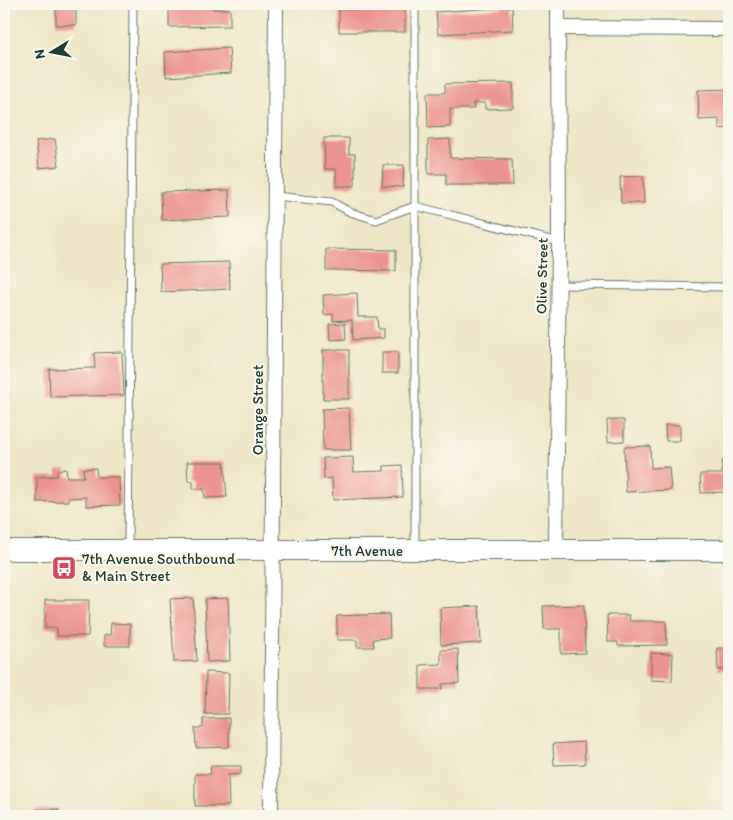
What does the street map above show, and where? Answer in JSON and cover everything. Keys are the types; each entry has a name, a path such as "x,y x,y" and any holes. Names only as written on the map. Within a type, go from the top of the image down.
{"street":[{"name":"Orange Street","path":"271,816 276,4"},
{"name":"Olive Street","path":"556,549 559,285 558,4"},
{"path":"558,28 729,29"},
{"name":"7th Avenue","path":"4,550 729,550"}],"lane":[{"path":"128,551 133,4"},
{"path":"415,4 415,551"},
{"path":"275,196 332,202 350,212 376,220 415,206 559,242"},
{"path":"559,285 729,287"}],"building":[{"path":"56,4 76,4 76,25 56,25"},
{"path":"169,4 213,4 213,9 230,9 230,26 169,27"},
{"path":"512,7 513,30 438,34 436,12"},
{"path":"339,9 405,10 405,32 339,32"},
{"path":"229,48 231,73 166,77 165,52"},
{"path":"513,83 513,108 485,109 485,103 473,103 474,109 450,109 450,127 428,128 427,93 445,93 445,84"},
{"path":"729,89 729,128 719,129 719,119 699,120 698,90"},
{"path":"324,138 349,138 349,154 355,154 355,186 336,186 336,169 325,169"},
{"path":"55,139 59,166 39,168 36,141"},
{"path":"450,139 450,158 512,159 513,185 446,185 446,174 428,174 428,140"},
{"path":"383,165 404,165 403,187 382,186"},
{"path":"643,176 644,203 621,203 620,177"},
{"path":"229,190 230,217 162,220 161,192"},
{"path":"326,249 396,250 396,271 326,270"},
{"path":"229,262 230,289 161,292 160,264"},
{"path":"357,293 358,317 377,317 378,329 384,329 384,338 353,340 352,320 333,321 333,314 324,315 323,295"},
{"path":"345,323 346,339 330,340 329,324"},
{"path":"323,350 349,350 349,399 323,399"},
{"path":"122,352 124,395 50,397 49,369 95,368 94,353"},
{"path":"382,352 398,352 398,373 382,373"},
{"path":"349,408 351,450 323,450 322,409"},
{"path":"607,420 624,420 624,441 608,442"},
{"path":"665,425 680,425 680,441 666,441"},
{"path":"650,446 651,468 669,467 671,490 626,492 624,447"},
{"path":"353,457 354,472 384,471 384,466 402,465 403,497 333,500 332,478 324,479 323,458"},
{"path":"729,460 729,492 701,493 700,474 722,474 722,461"},
{"path":"187,462 224,462 227,497 205,498 204,489 193,489 193,481 188,481"},
{"path":"96,468 97,477 119,477 120,505 86,506 86,497 68,498 68,501 37,502 37,477 57,476 57,470 66,469 67,477 84,477 83,469"},
{"path":"193,598 197,661 174,662 170,599"},
{"path":"228,598 230,661 207,662 205,599"},
{"path":"45,600 89,600 88,636 57,636 57,628 45,628"},
{"path":"584,605 585,653 561,654 561,629 544,629 543,606"},
{"path":"479,606 481,643 441,645 440,608"},
{"path":"389,614 390,638 373,639 374,647 357,647 357,640 337,640 337,616"},
{"path":"607,615 629,615 630,621 666,621 667,645 618,646 618,642 608,642"},
{"path":"111,623 130,624 130,646 104,646 104,635 110,635"},
{"path":"717,648 729,648 729,669 718,670"},
{"path":"458,649 459,683 442,684 442,689 420,689 420,665 441,664 441,650"},
{"path":"651,653 673,654 672,681 651,680"},
{"path":"206,672 229,673 228,714 205,714"},
{"path":"229,718 229,747 196,748 195,728 203,728 203,719"},
{"path":"584,742 585,764 554,765 553,744"},
{"path":"210,766 241,766 241,774 228,775 229,806 195,806 195,774 211,774"},
{"path":"58,809 59,816 35,816 35,810"}],"place":[{"name":"7th Avenue Southbound & Main Street","path":"64,568"}]}
